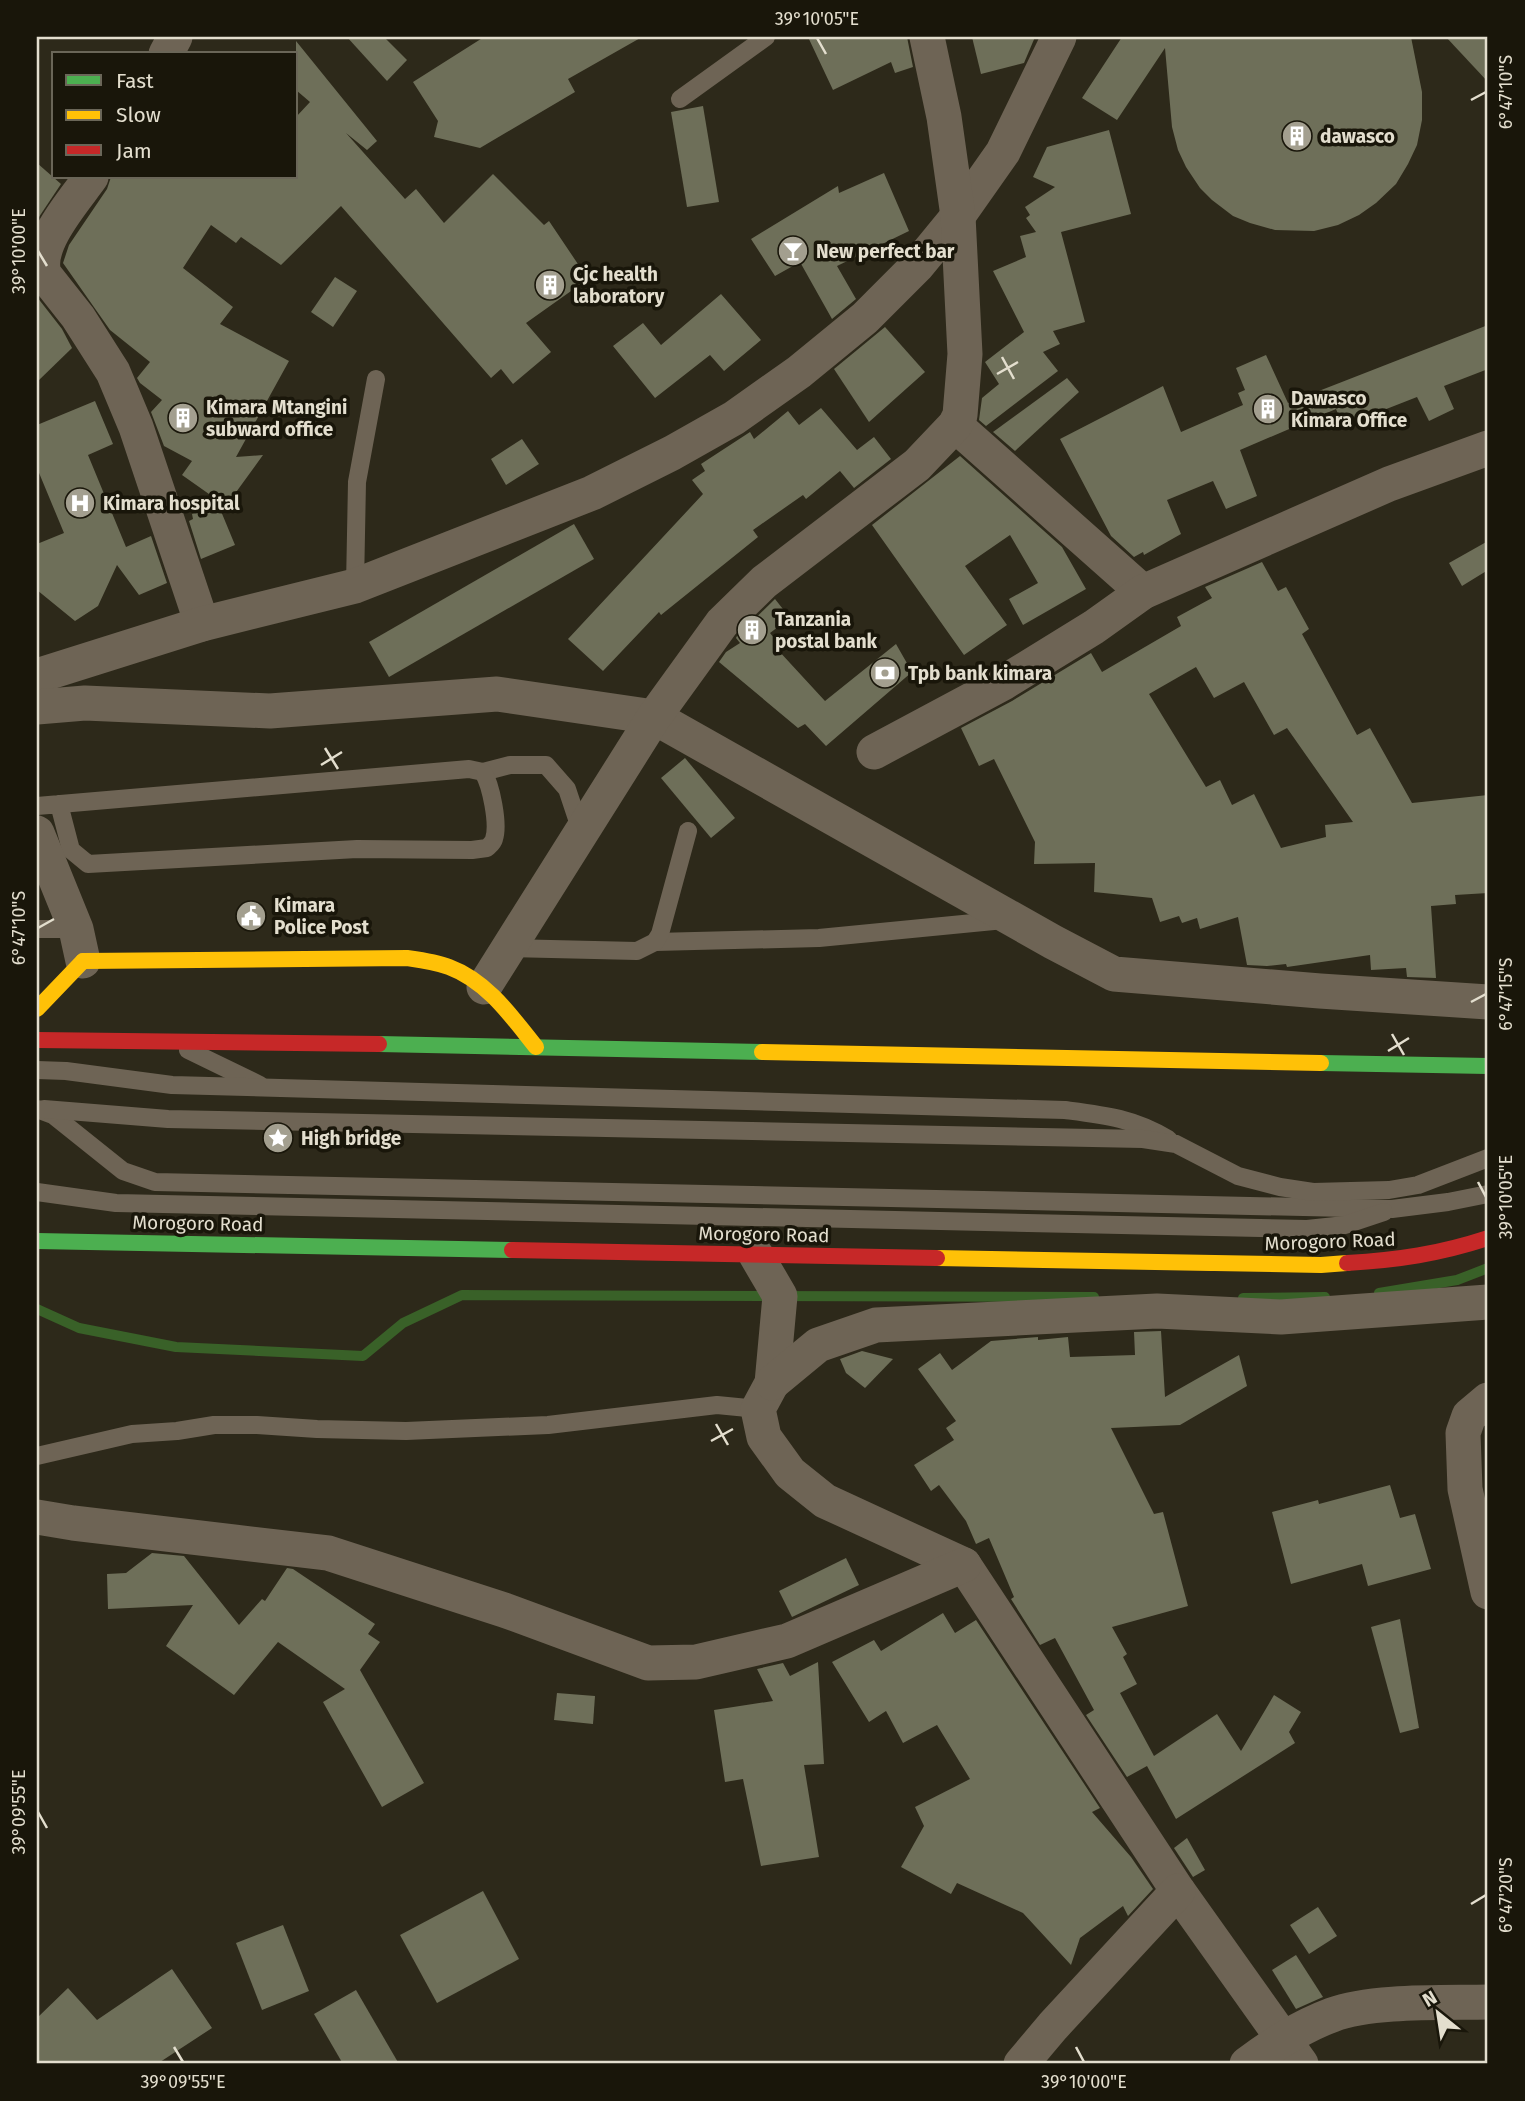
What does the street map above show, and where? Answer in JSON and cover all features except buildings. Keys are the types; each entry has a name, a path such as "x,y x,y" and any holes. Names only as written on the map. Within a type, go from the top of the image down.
{"main road":[{"path":"37,1009 79,945 407,958 454,969 484,987 536,1046"},
{"name":"Morogoro Road","path":"37,1040 536,1046 1488,1066"},
{"name":"Morogoro Road","path":"37,1241 1321,1265 1401,1260 1458,1248 1488,1238"}],"street":[{"path":"484,987 654,717 722,623 764,582 917,465 955,425 960,415 965,354 958,216 944,117 927,37"},
{"path":"37,676 202,624 355,586 592,494 734,418 799,372 865,318 917,266 958,216 1003,152 1059,37"},
{"path":"90,178 51,236 43,253 42,268 48,280 78,317 118,384 136,427 202,624"},
{"path":"955,425 1143,592"},
{"path":"874,752 1014,676 1094,627 1143,592 1389,484 1488,448"},
{"path":"37,707 85,703 270,711 497,694 654,717 1114,974 1488,1002"},
{"path":"37,833 79,945"},
{"path":"756,1255 780,1296 765,1396 764,1437 790,1473 825,1501 964,1565 1178,1891 1292,2051"},
{"path":"765,1396 818,1345 876,1325 1157,1311 1281,1317 1488,1301"},
{"path":"1488,1400 1469,1416 1463,1433 1465,1489 1488,1592"},
{"path":"37,1517 328,1553 504,1610 648,1663 696,1662 787,1641 964,1565"},
{"path":"1020,2064 1178,1891"},
{"path":"1247,2064 1292,2051 1333,2014 1415,2003 1488,2002"}],"lane":[{"path":"680,99 765,37"},
{"path":"355,586 357,482 376,379"},
{"path":"37,806 469,769 483,772 510,765 546,765 567,789 581,831"},
{"path":"59,804 71,850 88,864 357,849 472,850 487,848 494,839 494,806 489,783 483,772"},
{"path":"655,943 660,934 688,831"},
{"path":"508,948 637,951 655,943 819,938 1012,919"},
{"path":"37,929 79,945"},
{"name":"Morogoro Road","path":"166,1040 268,1089"},
{"name":"Morogoro Road","path":"37,1070 66,1071 172,1085 268,1089 1065,1110 1115,1116 1149,1128 1238,1176 1280,1188 1313,1192 1389,1190 1418,1185 1488,1158"},
{"name":"Morogoro Road","path":"37,1109 168,1119 1143,1139 1176,1144"},
{"name":"Morogoro Road","path":"37,1109 53,1115 123,1171 155,1182 1392,1209 1488,1194"},
{"name":"Morogoro Road","path":"37,1192 116,1203 1307,1229 1345,1225 1369,1219 1392,1209 1453,1173"},
{"path":"37,1456 132,1434 214,1425 257,1424 317,1429 406,1431 548,1424 717,1405 765,1396"}],"waterway":[{"path":"1379,1293 1457,1280 1488,1268"},
{"path":"37,1309 79,1328 176,1347 363,1356 403,1323 462,1295 1094,1297"},
{"path":"1243,1298 1325,1297"}],"traffic: fast":[{"path":"379,1044 762,1052"},
{"path":"1321,1063 1488,1066"},
{"path":"37,1241 512,1250"}],"traffic: slow":[{"path":"83,961 407,958 428,961 449,967 475,981 498,1001 536,1047"},
{"path":"37,1009 83,961"},
{"path":"762,1052 1321,1063"},
{"path":"937,1258 1321,1265 1347,1263"}],"traffic: jam":[{"path":"37,1040 379,1044"},
{"path":"1347,1263 1418,1255 1488,1238"},
{"path":"512,1250 937,1258"}],"place":[{"name":"dawasco","path":"1297,136"},
{"name":"New perfect bar","path":"793,251"},
{"name":"Cjc health laboratory","path":"550,285"},
{"name":"Dawasco Kimara Office","path":"1268,409"},
{"name":"Kimara Mtangini subward office","path":"183,418"},
{"name":"Kimara hospital","path":"80,503"},
{"name":"Tanzania postal bank","path":"752,630"},
{"name":"Tpb bank kimara","path":"885,673"},
{"name":"Kimara Police Post","path":"251,916"},
{"name":"High bridge","path":"278,1138"}]}
